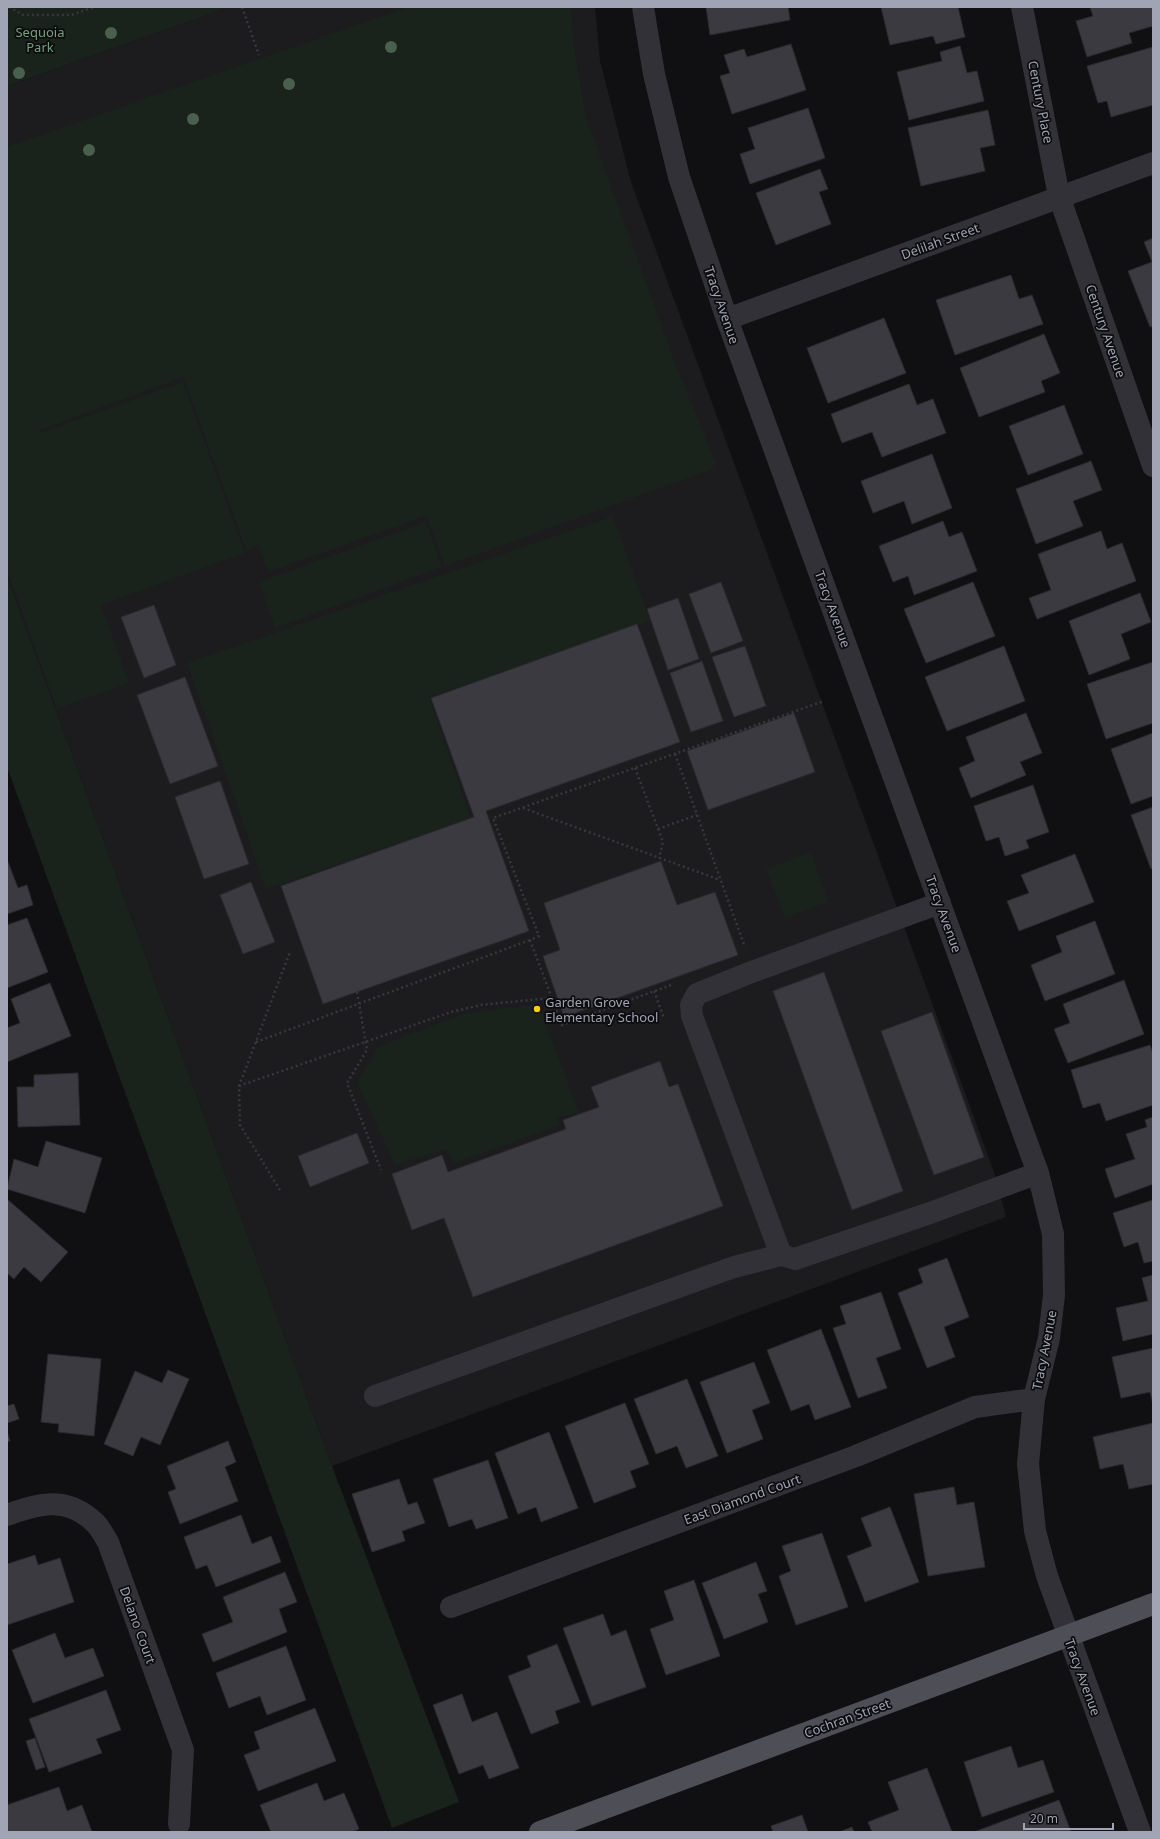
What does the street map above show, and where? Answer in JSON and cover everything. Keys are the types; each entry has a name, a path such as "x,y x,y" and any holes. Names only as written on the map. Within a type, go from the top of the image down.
{"main road":[{"name":"Cochran Street","path":"540,1832 1153,1604"}],"street":[{"name":"Tracy Avenue","path":"643,7 654,74 679,177 727,319 1038,1173 1053,1234 1054,1295 1049,1338 1034,1399 1028,1464 1035,1531 1047,1576 1140,1832"},
{"name":"Century Place","path":"1022,7 1059,196"},
{"name":"Delilah Street","path":"727,319 1059,196 1153,163"},
{"name":"Century Avenue","path":"1059,196 1153,466"},
{"path":"781,1255 692,1016 691,1005 697,994 749,973 940,903"},
{"path":"375,1396 734,1267 781,1255 795,1259 888,1228 1038,1173"},
{"name":"East Diamond Court","path":"451,1607 856,1456 975,1407 1034,1399"},
{"name":"Delano Court","path":"7,1515 29,1506 52,1503 74,1508 95,1522 108,1542 184,1750 178,1824"}],"path":[{"path":"9,7 23,15 71,15 94,7"},
{"path":"242,7 259,55"},
{"path":"256,1042 539,936 493,818 824,701"},
{"path":"675,754 748,955"},
{"path":"635,768 663,842 659,858"},
{"path":"523,808 720,881"},
{"path":"658,830 697,815"},
{"path":"530,940 550,998 562,1025 654,991"},
{"path":"280,1190 240,1125 239,1086 290,952"},
{"path":"358,992 367,1050 347,1083 381,1170"},
{"path":"239,1086 451,1012 481,1005 550,998"}],"shaded area":[{"path":"230,7 595,7 600,61 631,182 994,1172 1006,1217 332,1466 7,576 7,86"}],"green space":[{"name":"Sequoia Park","path":"7,7 230,7 7,86"},
{"path":"408,7 571,7 574,46 586,117 674,360 716,464 712,466 713,469 445,566 426,516 268,572 258,545 246,550 183,377 39,430 40,433 183,382 245,553 101,605 129,683 57,709 7,570 7,147"},
{"path":"613,516 650,621 429,697 471,818 266,889 187,663"},
{"path":"426,522 442,567 275,628 259,582"},
{"path":"7,576 332,1466 459,1802 392,1828 7,767"},
{"path":"811,852 828,902 785,918 766,869"},
{"path":"538,1004 579,1112 557,1118 560,1125 454,1163 447,1149 395,1165 357,1082 377,1047 463,1014"}],"building":[{"path":"706,7 788,7 790,20 710,35"},
{"path":"881,7 958,7 965,37 936,44 933,36 890,45"},
{"path":"1090,7 1153,7 1153,26 1129,33 1132,43 1087,57 1076,21 1093,16"},
{"path":"791,44 806,90 732,114 720,76 730,73 724,55 744,49 747,57"},
{"path":"960,46 967,73 977,71 984,101 909,120 897,72 942,61 940,52"},
{"path":"1153,47 1153,105 1111,117 1107,101 1098,103 1087,66"},
{"path":"808,108 825,158 750,184 740,154 755,149 748,128"},
{"path":"988,110 995,145 980,148 985,171 921,186 908,128"},
{"path":"820,169 828,189 819,192 831,224 776,245 756,193"},
{"path":"1153,238 1153,326 1150,327 1128,271 1152,262 1144,242"},
{"path":"1011,275 1019,299 1032,295 1043,324 955,355 936,300"},
{"path":"884,318 906,373 828,403 807,348"},
{"path":"1044,334 1060,373 1041,381 1045,392 979,417 960,368"},
{"path":"909,384 917,405 933,399 946,433 882,457 872,432 842,443 831,414"},
{"path":"1064,405 1083,454 1028,475 1009,426"},
{"path":"932,454 952,508 912,524 904,501 873,513 861,481"},
{"path":"1091,461 1102,490 1073,501 1083,526 1036,544 1016,489"},
{"path":"943,521 949,537 962,532 977,571 914,595 908,576 893,582 879,546"},
{"path":"1101,531 1107,549 1122,543 1136,581 1037,619 1029,598 1051,590 1038,554"},
{"path":"721,582 743,641 711,653 689,594"},
{"path":"973,582 995,636 926,663 904,609"},
{"path":"1140,593 1151,622 1121,634 1130,659 1089,675 1069,621"},
{"path":"678,598 699,659 668,670 647,609"},
{"path":"154,605 176,665 144,678 121,617"},
{"path":"637,624 680,742 486,811 529,931 323,1004 281,886 474,817 431,698"},
{"path":"745,646 766,706 734,717 712,657"},
{"path":"1004,646 1025,701 947,731 925,677"},
{"path":"702,661 723,721 691,732 670,673"},
{"path":"1153,662 1153,723 1106,739 1087,684"},
{"path":"185,677 218,766 170,784 137,695"},
{"path":"794,713 815,772 708,810 687,751"},
{"path":"1026,713 1042,753 1020,762 1026,775 971,798 959,768 975,761 966,737"},
{"path":"1153,733 1153,796 1131,804 1111,749"},
{"path":"220,781 249,864 204,879 175,797"},
{"path":"1033,785 1049,832 1026,840 1029,848 1005,856 999,837 986,841 974,806"},
{"path":"1153,807 1153,868 1151,869 1131,815"},
{"path":"1075,854 1094,902 1019,931 1007,901 1029,893 1021,875"},
{"path":"661,861 677,905 715,892 738,955 564,1017 543,956 560,950 544,903"},
{"path":"7,862 18,888 27,885 33,905 7,914"},
{"path":"251,882 275,942 243,954 220,895"},
{"path":"27,918 48,972 7,988 7,925"},
{"path":"1095,921 1115,974 1045,1001 1031,965 1062,952 1056,936"},
{"path":"824,972 903,1191 852,1210 773,991"},
{"path":"1124,980 1144,1034 1068,1063 1054,1029 1070,1023 1063,1004"},
{"path":"50,983 71,1036 7,1062 7,1028 20,1023 11,999"},
{"path":"932,1012 984,1157 934,1175 881,1031"},
{"path":"1150,1045 1153,1054 1153,1105 1106,1121 1100,1103 1083,1108 1071,1070"},
{"path":"660,1061 669,1087 678,1084 723,1206 473,1297 444,1218 412,1230 392,1174 442,1155 448,1172 566,1129 563,1120 599,1107 591,1087"},
{"path":"78,1073 80,1125 18,1127 17,1087 34,1087 34,1075"},
{"path":"1153,1117 1153,1184 1115,1198 1105,1169 1135,1159 1126,1134 1147,1127 1145,1120"},
{"path":"357,1133 369,1163 310,1187 298,1156"},
{"path":"46,1141 102,1158 85,1213 7,1189 14,1159 38,1167"},
{"path":"7,1199 68,1252 41,1282 24,1267 14,1279 7,1273"},
{"path":"1153,1200 1153,1261 1144,1263 1138,1242 1124,1247 1113,1213"},
{"path":"947,1258 969,1317 944,1327 955,1357 927,1368 898,1293 923,1283 918,1269"},
{"path":"1153,1275 1153,1334 1123,1341 1116,1308 1148,1301 1142,1278"},
{"path":"881,1292 901,1349 876,1358 887,1388 858,1398 833,1328 846,1324 840,1306"},
{"path":"821,1329 851,1407 815,1420 809,1404 791,1411 767,1350"},
{"path":"1153,1348 1153,1405 1150,1392 1121,1398 1112,1357"},
{"path":"48,1354 101,1359 94,1436 58,1432 59,1424 41,1422"},
{"path":"754,1362 770,1403 752,1410 763,1439 727,1453 700,1382"},
{"path":"168,1370 189,1379 160,1445 141,1437 133,1456 104,1444 135,1371 162,1383"},
{"path":"687,1379 718,1456 686,1468 677,1446 656,1454 634,1399"},
{"path":"625,1403 649,1464 630,1471 636,1487 594,1503 565,1426"},
{"path":"14,1404 19,1419 7,1423 7,1406"},
{"path":"1153,1423 1153,1484 1129,1489 1123,1464 1100,1469 1093,1437"},
{"path":"7,1431 10,1441 7,1442"},
{"path":"549,1432 578,1508 541,1522 536,1507 518,1514 495,1453"},
{"path":"228,1441 236,1462 225,1467 238,1501 180,1524 168,1492 176,1489 167,1466"},
{"path":"488,1460 508,1518 476,1529 472,1519 449,1527 433,1479"},
{"path":"399,1479 408,1505 417,1502 425,1523 402,1531 405,1541 372,1552 352,1494"},
{"path":"954,1487 957,1505 974,1502 985,1567 928,1576 914,1494"},
{"path":"890,1507 919,1582 865,1602 847,1556 872,1546 861,1518"},
{"path":"241,1515 252,1544 271,1536 281,1562 216,1587 207,1565 196,1569 184,1537"},
{"path":"822,1533 848,1607 796,1625 779,1576 791,1571 782,1546"},
{"path":"35,1555 38,1565 60,1558 74,1602 7,1625 7,1564"},
{"path":"756,1562 767,1591 758,1594 768,1622 724,1639 702,1583"},
{"path":"285,1572 297,1602 279,1609 287,1632 213,1662 202,1634 233,1622 223,1597"},
{"path":"694,1580 720,1656 666,1675 650,1629 674,1620 664,1591"},
{"path":"603,1614 611,1636 626,1630 646,1687 592,1706 563,1628"},
{"path":"55,1633 65,1658 93,1648 104,1676 33,1703 12,1650"},
{"path":"557,1644 580,1702 555,1711 559,1723 531,1734 508,1676 531,1667 527,1656"},
{"path":"286,1646 306,1700 267,1715 260,1696 229,1708 216,1673"},
{"path":"106,1690 121,1730 96,1739 102,1753 49,1772 29,1719"},
{"path":"462,1694 472,1722 497,1712 519,1768 489,1779 483,1765 459,1774 433,1705"},
{"path":"315,1708 336,1761 258,1791 244,1755 260,1749 254,1732"},
{"path":"35,1738 45,1767 36,1770 26,1741"},
{"path":"1011,1746 1018,1768 1043,1760 1054,1792 982,1817 964,1762"},
{"path":"927,1768 952,1832 872,1832 868,1822 899,1810 888,1782"},
{"path":"317,1783 324,1801 344,1793 359,1829 352,1832 271,1832 260,1805"},
{"path":"59,1787 67,1811 82,1805 92,1832 7,1832 7,1805"},
{"path":"1059,1800 1071,1832 974,1832"},
{"path":"802,1815 808,1832 773,1832 771,1826"},
{"path":"852,1827 854,1832 839,1832"}],"place":[{"name":"Garden Grove Elementary School","path":"537,1009"}]}
